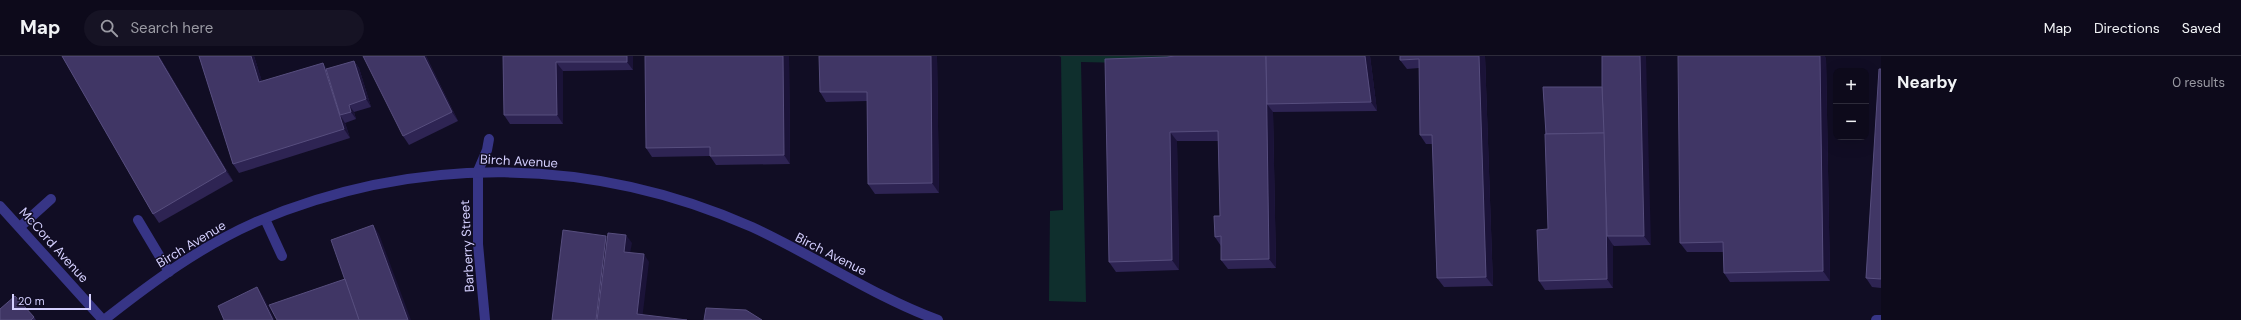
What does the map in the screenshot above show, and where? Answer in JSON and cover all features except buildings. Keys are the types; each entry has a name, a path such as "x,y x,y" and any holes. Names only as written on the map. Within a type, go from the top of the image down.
{"street":[{"name":"Barberry Street","path":"485,320 478,244 478,171 489,139"},
{"name":"Birch Avenue","path":"104,320 148,285 220,240 291,208 401,179 478,171 546,175 598,181 636,188 677,199 753,228 910,310 938,320"},
{"path":"21,226 51,199"},
{"name":"McCord Avenue","path":"0,206 21,226 104,320"},
{"path":"265,219 282,256"},
{"path":"138,220 169,272"},
{"path":"1876,320 1881,320"}],"green space":[{"path":"1059,56 1210,56 1169,64 1081,62 1086,302 1049,301 1050,211 1063,210 1061,57"}]}
